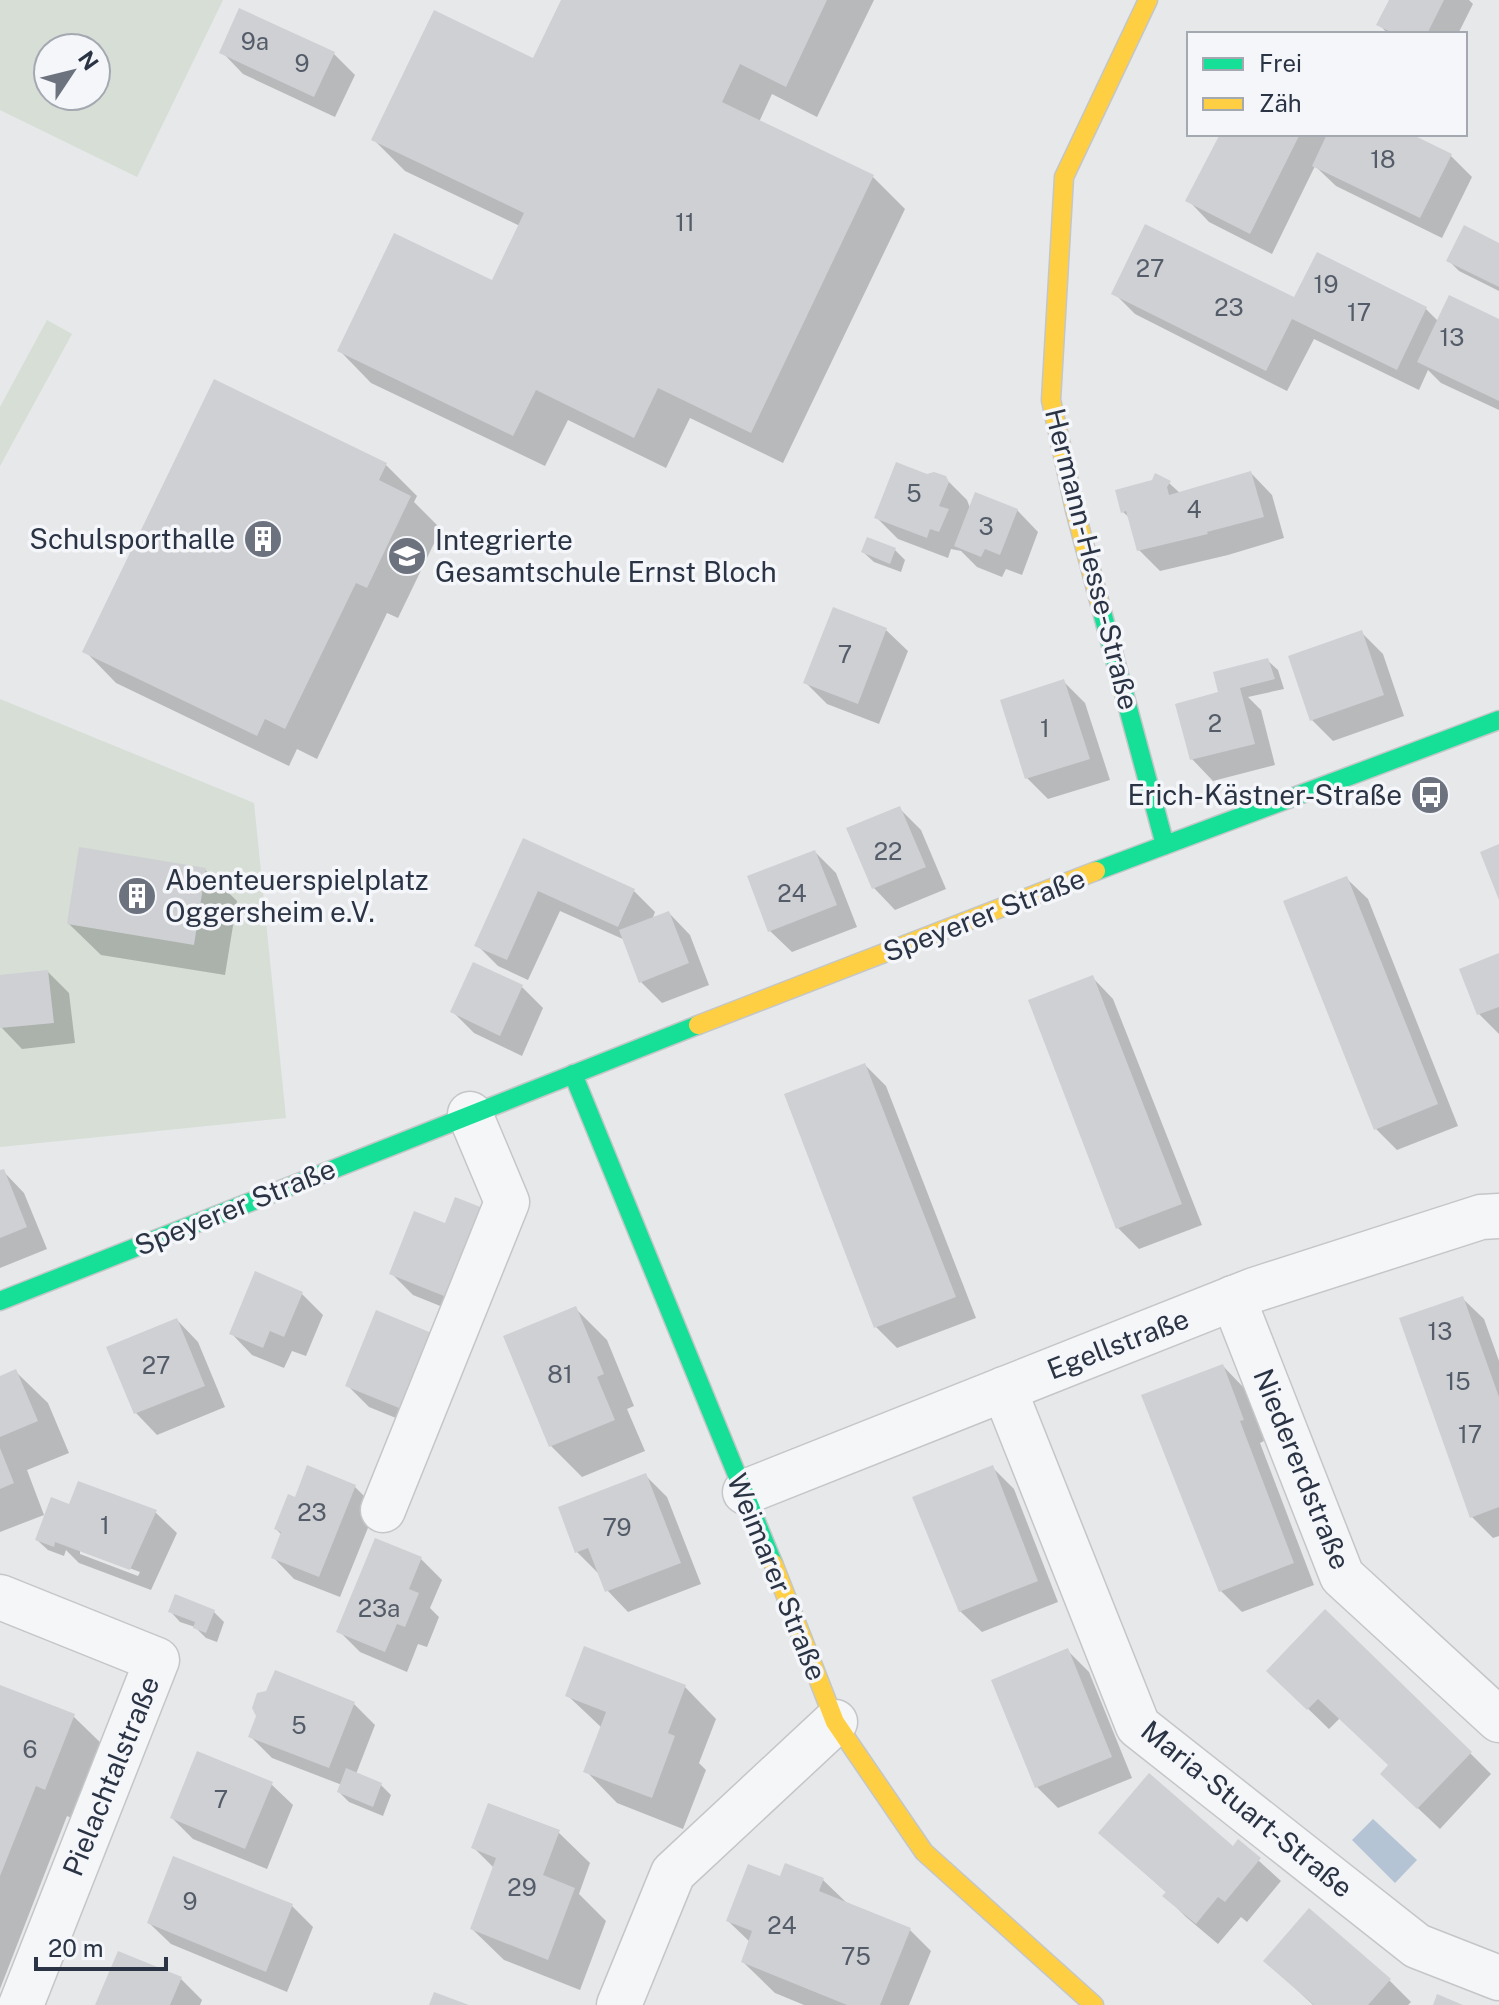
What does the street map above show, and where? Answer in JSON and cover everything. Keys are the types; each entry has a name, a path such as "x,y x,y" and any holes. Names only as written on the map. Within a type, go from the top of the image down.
{"street":[{"name":"Hermann-Hesse-Straße","path":"1148,0 1064,177 1051,400 1075,510 1165,845"},
{"name":"Speyerer Straße","path":"0,1301 573,1074 1165,845 1499,720"},
{"name":"Weimarer Straße","path":"573,1074 745,1492 835,1722 924,1852 1094,2005"},
{"path":"383,1510 507,1202 470,1114"},
{"name":"Egellstraße","path":"745,1492 1233,1298 1481,1217 1499,1216"},
{"name":"Niedererdstraße","path":"1233,1298 1342,1576 1499,1720"},
{"name":"Maria-Stuart-Straße","path":"1004,1389 1138,1726 1417,1946 1499,1978"},
{"name":"Pielachtalstraße","path":"0,1597 157,1660 21,2005"},
{"path":"619,2005 673,1873 835,1722"}],"shaded area":[{"path":"0,0 223,0 137,177 0,110"},
{"path":"47,320 72,334 0,466 0,407"},
{"path":"0,699 254,803 286,1118 0,1147"}],"water":[{"path":"1373,1819 1417,1860 1395,1883 1352,1840"}],"building":[{"path":"561,0 827,0 786,87 740,64 722,102 874,175 751,433 658,388 634,438 536,390 513,436 337,351 394,233 492,280 524,213 371,140 434,10 533,58"},
{"path":"1389,0 1444,0 1428,32 1391,32 1376,25"},
{"path":"239,8 335,52 314,97 219,53"},
{"path":"1219,136 1299,136 1250,234 1185,201"},
{"path":"1326,136 1415,136 1452,154 1420,218 1312,166"},
{"path":"1145,224 1294,297 1317,252 1427,307 1397,370 1292,319 1266,371 1111,294"},
{"path":"1464,225 1499,243 1499,287 1446,261"},
{"path":"1449,295 1499,319 1499,401 1417,362"},
{"name":"Schulsporthalle","path":"214,379 387,463 379,480 411,496 367,588 356,583 285,729 265,719 257,736 82,652"},
{"path":"896,462 927,474 934,472 946,476 949,482 939,506 949,509 939,532 930,529 927,538 874,518"},
{"path":"1251,471 1264,517 1137,551 1126,511 1121,513 1115,490 1152,480 1155,473 1171,481 1167,487 1169,495"},
{"path":"975,492 1018,509 1000,555 985,549 981,557 954,546"},
{"path":"867,537 896,548 890,564 861,552"},
{"path":"833,607 887,628 858,704 803,683"},
{"path":"1362,630 1384,695 1310,721 1288,656"},
{"path":"1268,658 1275,679 1240,688 1255,744 1190,760 1175,704 1218,692 1213,672"},
{"path":"1064,679 1090,759 1025,779 1000,700"},
{"path":"900,806 926,867 872,889 846,828"},
{"path":"523,838 635,889 618,927 538,891 507,960 474,946"},
{"path":"1499,844 1499,900 1480,852"},
{"name":"Abenteuerspielplatz Oggersheim e.V.","path":"79,847 206,868 194,945 67,924"},
{"path":"815,850 837,905 768,932 747,876"},
{"path":"1347,876 1438,1104 1374,1130 1283,901"},
{"path":"669,911 689,963 639,983 619,930"},
{"path":"1499,953 1499,1007 1477,1015 1459,969"},
{"path":"473,962 523,985 500,1036 450,1012"},
{"path":"48,970 54,1023 0,1028 0,975"},
{"path":"1093,975 1182,1204 1116,1229 1028,1000"},
{"path":"865,1063 956,1297 874,1328 784,1094"},
{"path":"4,1169 27,1227 0,1238 0,1170"},
{"path":"455,1197 488,1210 454,1300 389,1274 414,1211 445,1223"},
{"path":"255,1271 303,1292 284,1337 270,1331 263,1348 229,1334"},
{"path":"1463,1296 1499,1397 1499,1507 1470,1518 1399,1318"},
{"path":"576,1306 604,1374 597,1377 615,1420 549,1447 503,1336"},
{"path":"376,1310 439,1336 409,1412 345,1386"},
{"path":"177,1318 205,1386 134,1414 106,1347"},
{"path":"1223,1364 1244,1420 1240,1421 1294,1563 1219,1592 1141,1395"},
{"path":"16,1369 38,1421 0,1437 0,1376"},
{"path":"0,1448 14,1483 0,1489"},
{"path":"307,1465 356,1485 319,1577 271,1558 281,1532 274,1529 288,1494 295,1497"},
{"path":"993,1465 1038,1581 959,1612 912,1497"},
{"path":"646,1473 681,1563 605,1592 588,1548 575,1553 558,1507"},
{"path":"78,1481 157,1510 130,1570 55,1542 54,1547 35,1540 51,1497 69,1504"},
{"path":"375,1538 422,1557 409,1589 419,1593 405,1627 397,1624 385,1652 336,1632"},
{"path":"175,1594 215,1610 206,1633 193,1628 195,1622 168,1612"},
{"path":"1325,1609 1472,1752 1417,1809 1380,1774 1388,1765 1318,1699 1307,1710 1266,1671"},
{"path":"584,1646 686,1685 668,1733 675,1736 652,1798 583,1772 606,1712 565,1696"},
{"path":"1068,1648 1112,1757 1035,1788 991,1680"},
{"path":"275,1670 355,1702 329,1768 248,1737 256,1716 252,1708 257,1693 266,1691"},
{"path":"0,1685 75,1714 45,1790 36,1786 0,1876"},
{"path":"197,1751 273,1782 245,1849 170,1818"},
{"path":"346,1768 382,1783 373,1807 337,1792"},
{"path":"1149,1773 1233,1846 1238,1839 1261,1858 1225,1902 1218,1897 1196,1924 1162,1896 1166,1892 1098,1833"},
{"path":"488,1803 560,1830 543,1875 575,1888 548,1960 470,1929 496,1858 471,1848"},
{"path":"173,1856 293,1904 266,1972 147,1923"},
{"path":"785,1863 824,1878 819,1891 911,1928 880,2005 847,2005 741,1962 752,1931 726,1921 748,1864 780,1876"},
{"path":"1309,1908 1391,1979 1368,2005 1314,2005 1263,1961"},
{"path":"118,1951 182,1977 170,2005 95,2005"},
{"path":"434,1992 469,2005 429,2005"},
{"path":"1437,1994 1463,2005 1433,2005"}],"traffic: fast":[{"path":"1101,608 1165,845"},
{"path":"1096,871 1499,720"},
{"path":"0,1301 698,1025"},
{"path":"573,1074 773,1563"}],"traffic: slow":[{"path":"1101,608 1051,400 1064,177 1148,0"},
{"path":"698,1025 1096,871"},
{"path":"773,1563 835,1722 924,1852 1094,2005"}],"place":[{"name":"Schulsporthalle","path":"263,539"},
{"name":"Integrierte Gesamtschule Ernst Bloch","path":"407,556"},
{"name":"Erich-Kästner-Straße","path":"1430,795"},
{"name":"Abenteuerspielplatz Oggersheim e.V.","path":"137,896"}]}
